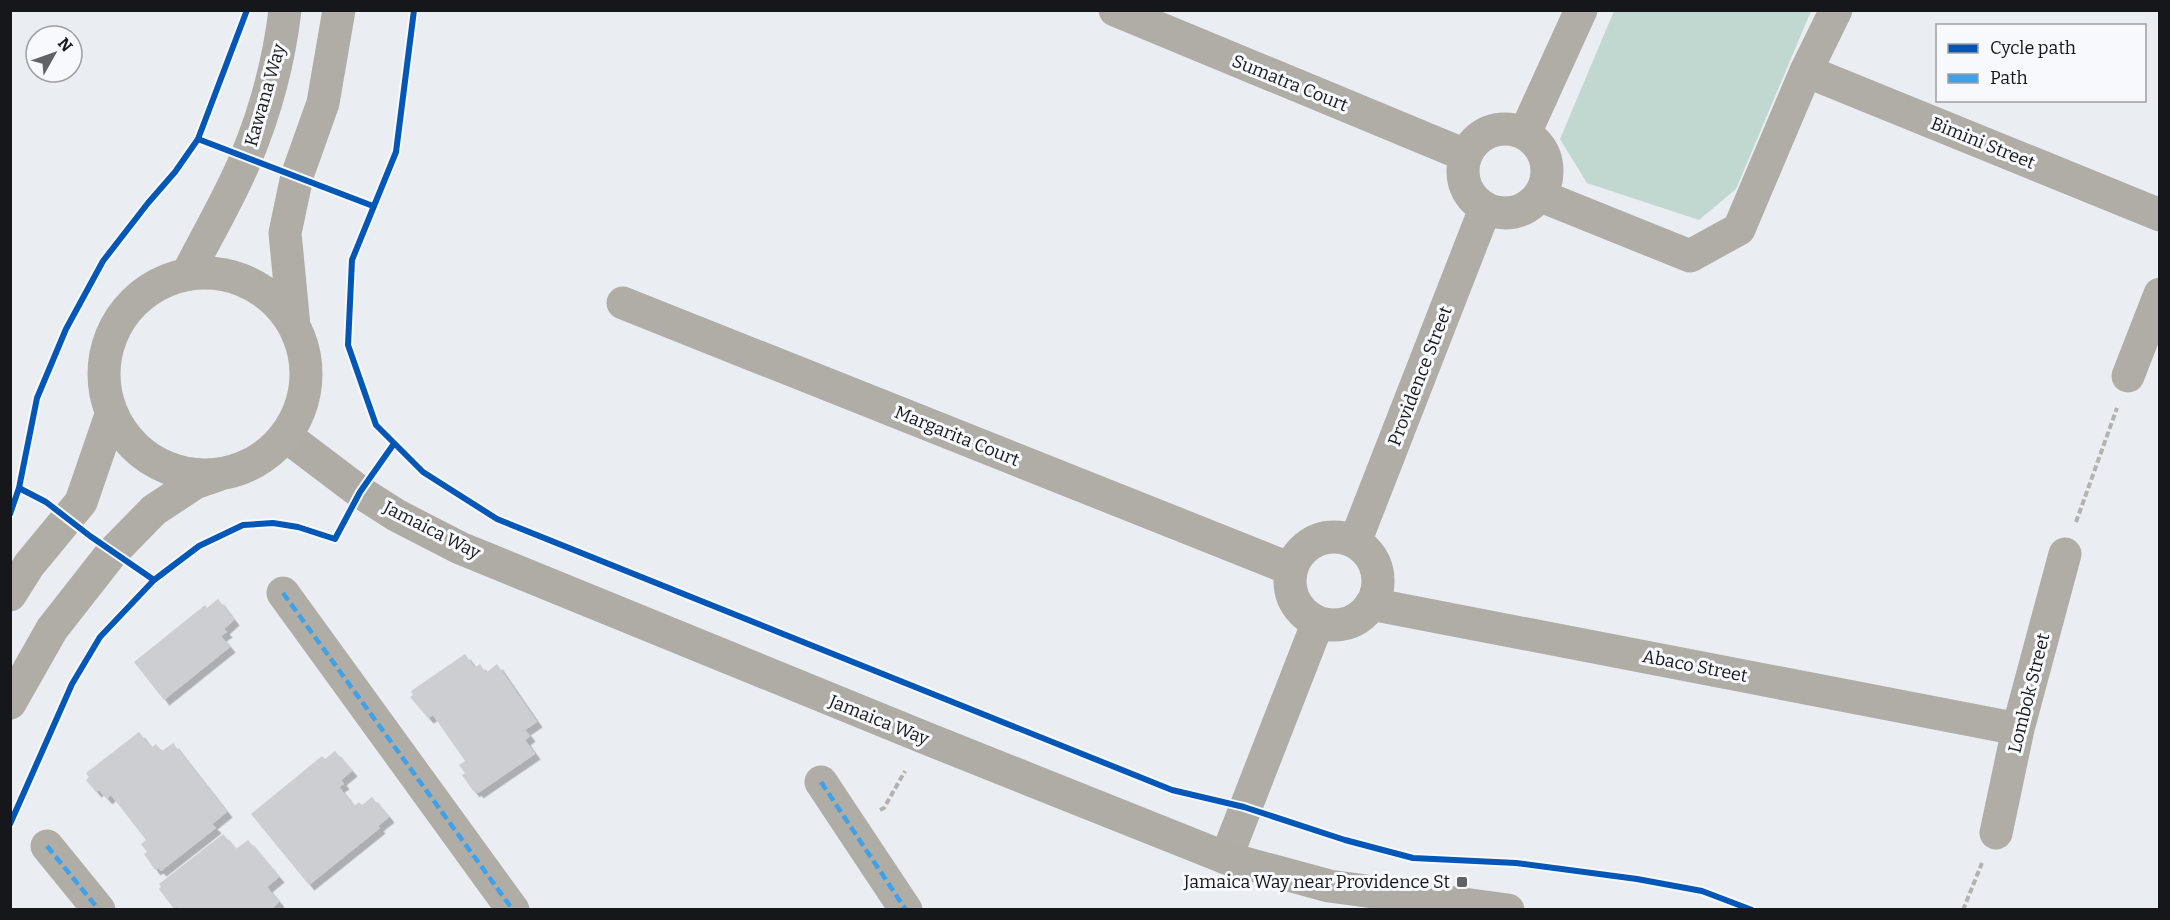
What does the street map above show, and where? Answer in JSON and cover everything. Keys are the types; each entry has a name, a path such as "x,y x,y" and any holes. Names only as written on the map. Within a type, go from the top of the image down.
{"main road":[{"name":"Kawana Way","path":"188,273 246,158 268,95 281,46 285,10"},
{"path":"10,703 52,629 110,555 154,510 195,483 246,467 286,436 298,416 304,394 305,359 294,326 285,233 297,176 323,104 339,10"},
{"path":"246,467 213,475 179,472 147,458 111,415 107,402 103,368 111,335 128,306 156,284 188,273 219,273 249,283 274,301 294,326"},
{"path":"10,595 29,565 81,502 111,415"}],"street":[{"name":"Sumatra Court","path":"1115,10 1465,155"},
{"path":"1525,134 1581,10"},
{"path":"1541,196 1690,256 1739,230 1806,71 1836,10"},
{"name":"Bimini Street","path":"1806,71 2160,215"},
{"path":"1504,128 1525,134 1537,143 1547,162 1548,177 1541,196 1530,206 1515,213 1500,214 1485,209 1474,200 1465,187 1462,172 1465,155 1473,142 1489,131 1504,128"},
{"name":"Providence Street","path":"1355,542 1485,209"},
{"path":"2128,376 2160,294"},
{"name":"Margarita Court","path":"623,303 1291,569"},
{"name":"Jamaica Way","path":"286,436 360,492 396,515 460,548 1226,858 1329,886 1508,909"},
{"path":"1326,537 1341,538 1355,542 1367,552 1376,569 1378,585 1371,604 1362,616 1345,624 1329,626 1305,615 1295,602 1290,588 1291,569 1298,555 1311,543 1326,537"},
{"name":"Lombok Street","path":"1996,833 2018,729 2065,554"},
{"path":"283,593 513,909"},
{"name":"Abaco Street","path":"1371,604 2018,729"},
{"path":"1226,858 1318,622"},
{"path":"821,782 906,909"},
{"path":"47,846 99,909"}],"path":[{"path":"2065,554 2128,376"},
{"path":"853,831 884,808 905,771"},
{"path":"1963,909 1996,833"}],"green space":[{"path":"1614,11 1811,11 1736,189 1699,220 1587,183 1560,139"}],"building":[{"path":"218,599 234,620 224,629 227,632 221,636 230,647 164,700 134,662 205,605 207,608"},
{"path":"465,654 475,668 480,664 486,673 497,664 537,722 525,730 530,736 525,740 535,754 478,793 476,790 474,792 462,775 465,773 459,765 465,761 433,715 428,718 410,697 413,695 411,691"},
{"path":"139,732 151,748 156,744 162,751 173,743 227,812 212,824 216,828 161,871 158,868 155,870 144,854 147,852 141,844 146,840 111,795 107,799 99,790 96,792 86,780 89,777 86,773"},
{"path":"335,751 352,771 341,780 344,784 339,787 354,806 359,802 362,805 372,797 389,817 378,826 380,828 309,885 251,814 322,756 325,759"},
{"path":"223,834 236,849 248,840 279,877 267,887 279,902 270,910 179,910 176,906 174,909 159,889 161,887 159,884"}],"marked path":[{"path":"283,593 513,910"},
{"path":"821,782 906,910"},
{"path":"47,846 99,910"}],"cycle path":[{"path":"10,514 19,488 37,398 66,329 103,261 175,172 198,139 247,10"},
{"path":"414,10 396,152 352,260 348,345 376,425 423,472 497,519 1172,790 1244,807 1345,840 1413,858 1516,863 1637,879 1702,891 1752,910"},
{"path":"198,139 373,206"},
{"path":"10,824 72,684 100,637 154,580 199,546 243,525 273,523 298,527 335,539 360,492 393,445"},
{"path":"19,488 46,502 90,536 154,580"}],"place":[{"name":"Jamaica Way near Providence St","path":"1462,882"}]}
